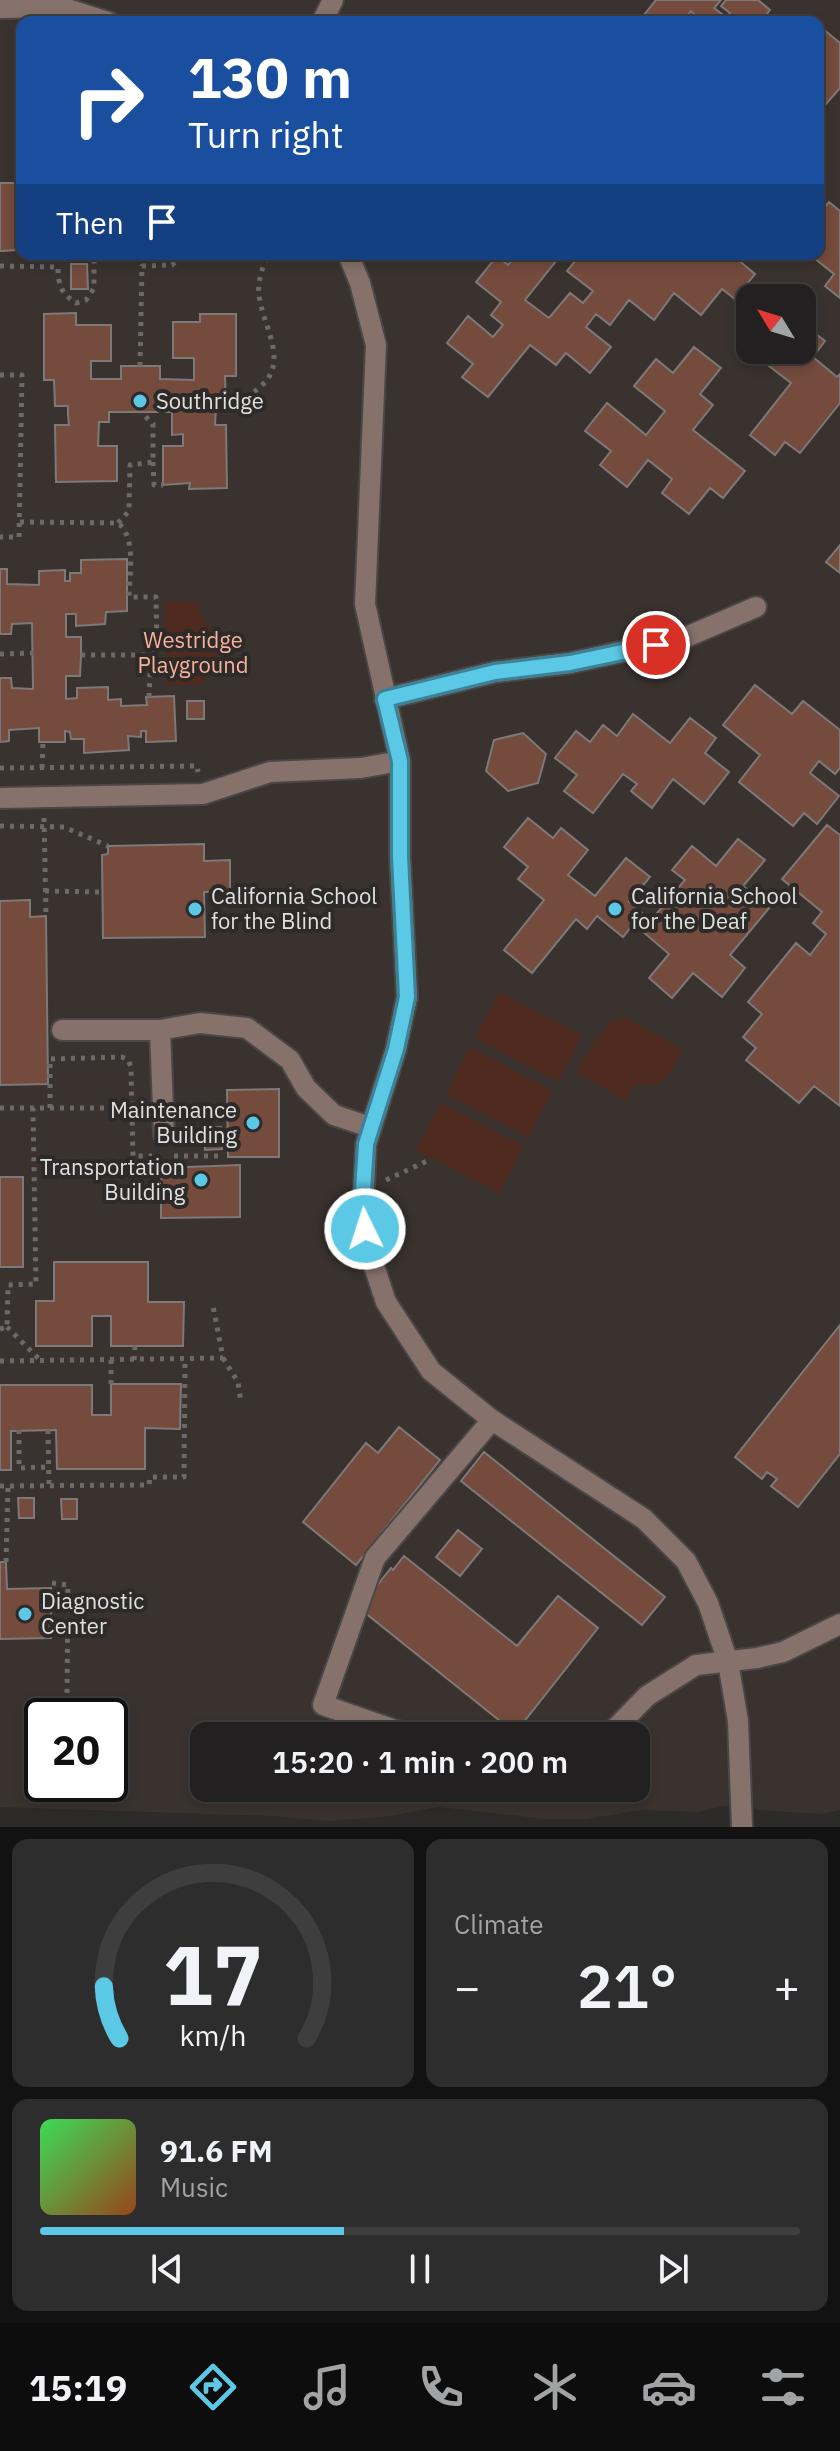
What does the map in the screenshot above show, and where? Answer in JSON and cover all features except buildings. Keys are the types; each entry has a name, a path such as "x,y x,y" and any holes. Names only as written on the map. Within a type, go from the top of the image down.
{"lane":[{"path":"0,8 61,7 89,16"},
{"path":"350,260 360,283 376,345 365,604 400,761 400,857 407,997 396,1049 370,1127 363,1191 368,1248 386,1302 431,1371 492,1420 644,1519 686,1561 708,1603 728,1662 738,1721 742,1827"},
{"path":"385,699 495,672 570,663 684,638 756,607"},
{"path":"0,798 203,794 270,772 361,768 400,761"},
{"path":"62,1030 160,1030 200,1023 247,1028 290,1060 306,1088 334,1115 370,1127"},
{"path":"160,1030 164,1135"},
{"path":"372,1722 323,1705 375,1558 492,1420"},
{"path":"622,1722 647,1696 696,1665 783,1652 840,1624"}],"path":[{"path":"0,266 58,267 58,284 65,296 76,303 86,300 94,288 94,260"},
{"path":"140,366 142,266 172,265 177,260"},
{"path":"226,401 237,401 251,395 265,384 272,369 275,354 261,306 259,285 267,260"},
{"path":"0,375 22,375 19,537 0,537"},
{"path":"141,412 153,424 154,485 163,485"},
{"path":"118,523 129,511 130,465 153,462"},
{"path":"20,522 118,523 127,532 129,597 156,597 157,652 151,655 81,655"},
{"path":"0,654 33,653"},
{"path":"149,697 151,655"},
{"path":"43,741 46,916"},
{"path":"0,768 197,766 203,794"},
{"path":"0,826 64,827 108,846"},
{"path":"45,891 102,892"},
{"path":"50,1108 50,1059 122,1057 128,1060 131,1067 133,1156"},
{"path":"0,1108 132,1108"},
{"path":"33,1108 36,1284 8,1285 4,1328 41,1361"},
{"path":"363,1191 427,1161"},
{"path":"213,1306 223,1358 238,1382 241,1403"},
{"path":"134,1360 135,1346"},
{"path":"0,1361 223,1358"},
{"path":"111,1360 111,1384"},
{"path":"0,1486 149,1485 150,1477 184,1477 185,1360"},
{"path":"19,1430 19,1468 49,1467"},
{"path":"48,1430 49,1486"},
{"path":"6,1562 8,1486"},
{"path":"52,1583 68,1585 67,1693"}],"shaded area":[{"path":"0,0 840,0 840,1810 820,1814 720,1806 699,1812 640,1810 587,1819 545,1819 438,1807 383,1817 328,1821 274,1816 0,1807"}],"green space":[{"name":"Westridge Playground","path":"168,602 198,602 200,613 219,645 218,665 199,685 166,685 165,605"},
{"path":"499,992 582,1035 558,1082 475,1038"},
{"path":"628,1018 683,1050 666,1078 653,1085 636,1083 626,1101 576,1072 610,1021"},
{"path":"470,1047 553,1091 528,1137 446,1094"},
{"path":"441,1103 524,1146 499,1193 416,1150"}],"place":[{"name":"Southridge","path":"140,401"},
{"name":"California School for the Blind","path":"195,909"},
{"name":"California School for the Deaf","path":"615,909"},
{"name":"Maintenance Building","path":"253,1123"},
{"name":"Transportation Building","path":"201,1180"},
{"name":"Diagnostic Center","path":"25,1614"}],"route":[{"path":"365,1229 363,1171 366,1144 396,1049 407,997 400,857 400,761 385,699 495,672 570,663 656,645"}]}
